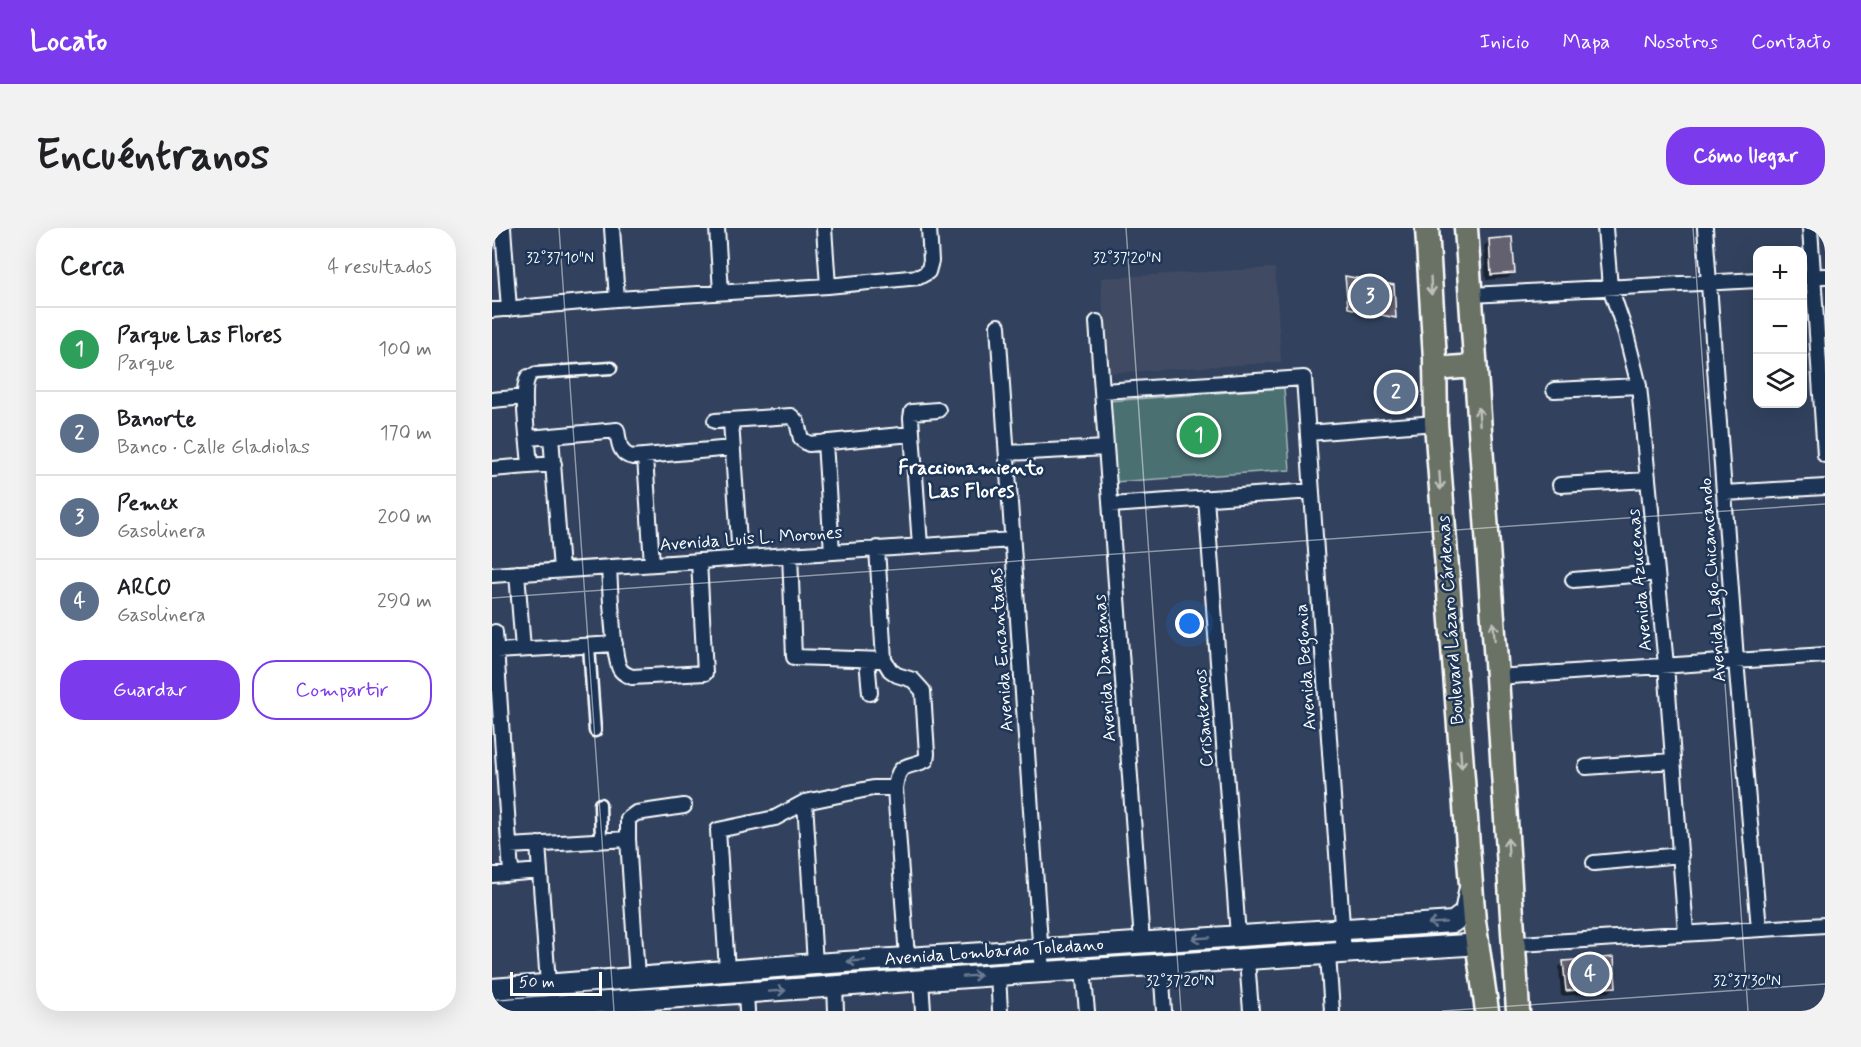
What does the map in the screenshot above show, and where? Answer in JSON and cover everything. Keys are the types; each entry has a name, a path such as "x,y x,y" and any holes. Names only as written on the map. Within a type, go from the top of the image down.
{"highway":[{"name":"Boulevard Lázaro Cárdenas","path":"1428,228 1436,369 1436,423 1473,921 1487,1011"},
{"path":"1466,228 1518,1011"},
{"path":"1436,369 1475,366"},
{"path":"1511,905 1520,944 1526,1011"},
{"path":"1472,1011 1466,945 1473,921"}],"main road":[{"name":"Avenida Lombardo Toledano","path":"492,989 727,970 1453,922 1465,912 1471,885"},
{"name":"Avenida Lombardo Toledano","path":"492,1010 659,1005 698,996 746,1002 835,987 921,980 1466,945"},
{"path":"696,973 698,996"}],"street":[{"path":"503,228 509,309"},
{"path":"612,228 617,299"},
{"path":"717,228 721,292"},
{"path":"824,228 828,286"},
{"path":"492,310 617,299 828,286 919,277 928,272 931,261 929,228"},
{"name":"Avenida Azucenas","path":"1605,228 1610,287 1626,334 1639,386 1666,665 1686,933"},
{"name":"Avenida Lago Chicancando","path":"1705,228 1736,660 1759,929"},
{"path":"1810,228 1825,455"},
{"path":"1471,295 1753,280"},
{"name":"Avenida Damianas","path":"1097,322 1143,942"},
{"name":"Avenida Encantadas","path":"998,326 1042,972"},
{"path":"531,466 525,397 525,382 528,376 535,373 611,368"},
{"name":"Avenida Begonia","path":"1103,392 1304,378 1341,929 1336,955 1332,1011"},
{"path":"1554,390 1639,386"},
{"path":"492,400 525,397"},
{"path":"920,546 911,434 912,412 938,410"},
{"path":"715,421 785,416 794,418 801,439 809,444 911,434"},
{"path":"731,421 740,558"},
{"path":"1308,433 1436,423"},
{"path":"529,438 617,430 620,446 626,455 633,458 732,448"},
{"path":"551,436 561,570"},
{"path":"825,442 832,552"},
{"path":"1007,453 1106,447"},
{"path":"645,457 652,564"},
{"path":"492,469 554,464"},
{"path":"1560,485 1648,480"},
{"path":"1725,493 1825,487"},
{"path":"1111,505 1312,491"},
{"name":"Crisantemos","path":"1206,498 1238,936"},
{"name":"Avenida Luis L. Morones","path":"492,575 1012,540"},
{"path":"877,548 884,660 890,670 913,680 923,692 926,760 901,769 897,774 895,788 907,958"},
{"path":"790,554 794,657 884,660"},
{"path":"609,567 615,644 619,666 623,673 632,677 705,673 699,561"},
{"path":"517,573 523,649"},
{"path":"1573,580 1657,573"},
{"path":"511,873 494,632 522,631"},
{"path":"497,651 615,644"},
{"path":"589,646 595,731"},
{"path":"1497,676 1825,655"},
{"path":"867,660 870,693"},
{"path":"1586,767 1672,761"},
{"path":"727,970 718,830 775,818 805,802 873,788 895,788"},
{"path":"805,802 815,964"},
{"path":"600,804 601,840"},
{"path":"638,977 628,819 636,813 684,806"},
{"path":"510,846 628,839"},
{"path":"538,844 548,984"},
{"path":"1594,863 1681,855"},
{"path":"492,874 540,871"},
{"path":"1520,944 1825,925"},
{"path":"1247,960 1251,1011"},
{"path":"1161,965 1164,1011"},
{"path":"1083,969 1087,1011"},
{"path":"998,975 1000,1011"},
{"path":"921,980 923,1011"},
{"path":"835,987 836,1011"}],"shaded area":[{"path":"1275,268 1281,362 1107,373 1101,278"}],"green space":[{"path":"1284,388 1290,470 1114,482 1108,401"}],"building":[{"path":"1512,237 1515,273 1491,275 1489,239"},
{"path":"1345,276 1394,285 1396,318 1348,308"},
{"path":"1614,957 1616,987 1566,991 1563,961"}],"place":[{"name":"Pemex","path":"1370,296"},
{"name":"Banorte","path":"1396,392"},
{"name":"Parque Las Flores","path":"1199,435"},
{"name":"ARCO","path":"1590,974"}],"district":[{"name":"Fraccionamiento Las Flores","path":"971,480"}]}
